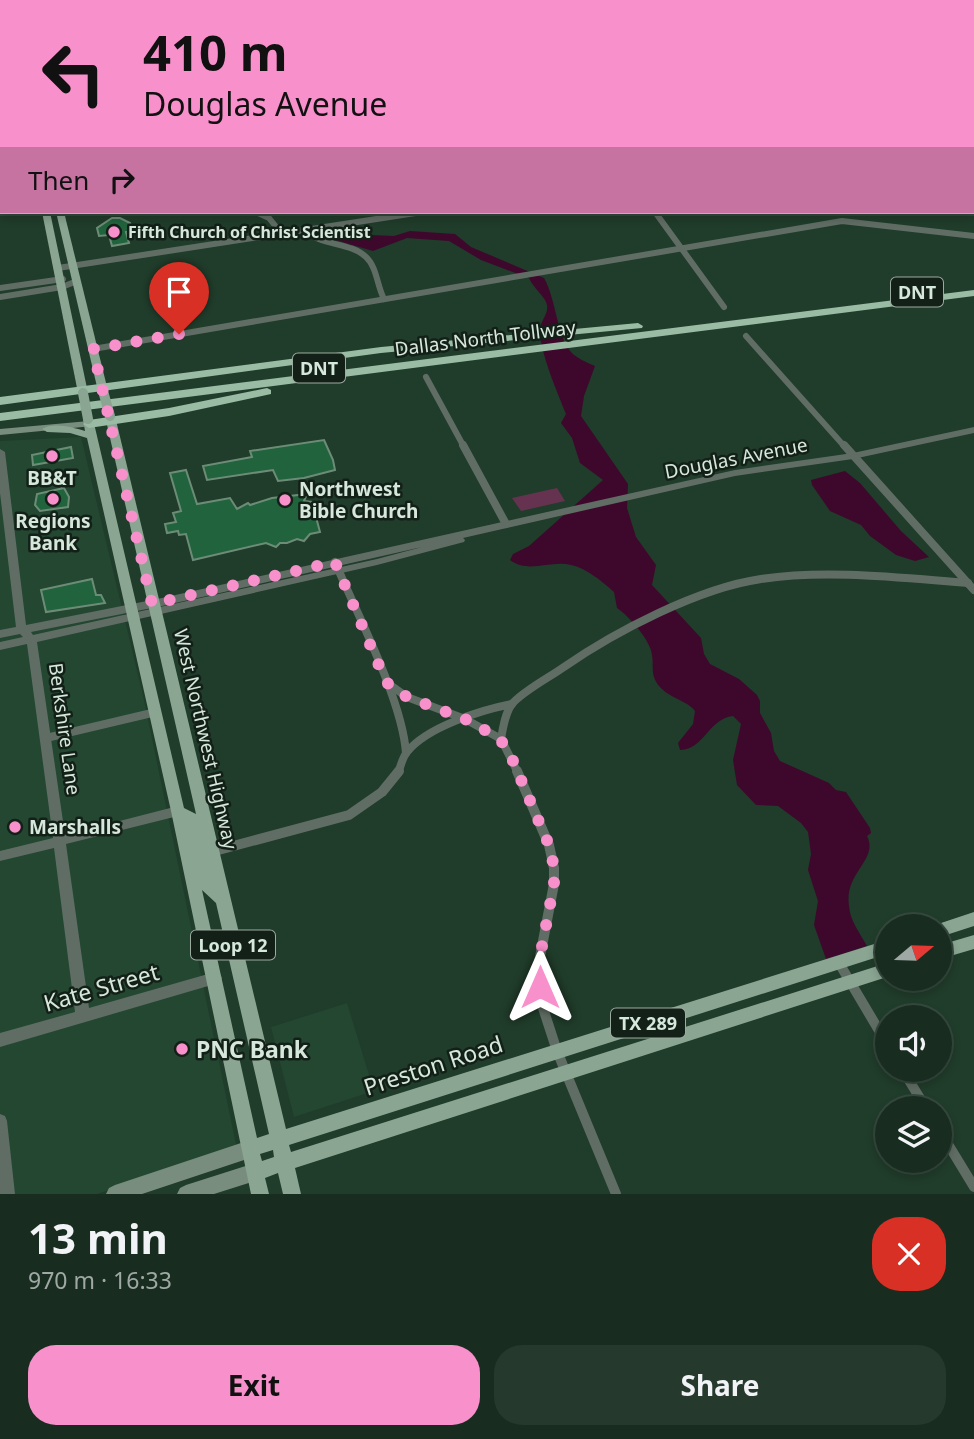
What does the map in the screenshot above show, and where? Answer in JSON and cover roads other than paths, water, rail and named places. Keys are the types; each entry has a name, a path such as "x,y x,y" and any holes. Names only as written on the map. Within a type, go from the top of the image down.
{"highway":[{"name":"Dallas North Tollway","path":"0,409 974,285"},
{"name":"Dallas North Tollway","path":"0,417 974,293"},
{"path":"0,401 392,349 638,327"},
{"path":"90,426 110,419 373,370"}],"main road":[{"name":"Loop 12","path":"46,214 82,391 178,811 260,1194"},
{"name":"West Northwest Highway","path":"60,214 292,1194"},
{"path":"0,433 71,430 90,426"},
{"path":"126,582 146,578"},
{"path":"178,811 192,819 208,886 223,900"},
{"path":"952,926 974,919"},
{"path":"952,949 974,942"},
{"name":"Preston Road","path":"115,1194 279,1139 875,951"},
{"name":"TX 289","path":"255,1172 875,974"},
{"path":"186,1194 255,1172"}],"street":[{"path":"260,214 269,218 281,233"},
{"path":"58,268 387,214"},
{"path":"656,214 724,307"},
{"path":"840,214 843,216 842,220"},
{"path":"93,349 842,220 974,236"},
{"path":"304,229 312,237 368,257 384,299"},
{"path":"0,288 77,281"},
{"path":"0,297 61,283"},
{"path":"746,336 971,586"},
{"path":"426,377 506,524"},
{"name":"Douglas Avenue","path":"0,634 153,608 735,473 853,456 974,430"},
{"path":"0,452 22,630"},
{"path":"337,566 386,682 405,739 406,753"},
{"path":"211,852 349,815 368,804 384,789 397,774 406,753 420,741 486,709 512,704 596,645 632,625 723,588 774,576 890,577 971,586"},
{"name":"Douglas Avenue","path":"0,646 32,640 133,612"},
{"name":"Berkshire Lane","path":"22,630 32,640 83,1016"},
{"path":"386,682 407,697 465,719 500,739 549,845 554,867 554,884 538,967 543,1008 557,1051 616,1194"},
{"path":"500,739 512,704"},
{"path":"46,738 156,712"},
{"path":"0,856 178,811"},
{"path":"839,963 875,1024"},
{"name":"Kate Street","path":"0,1040 215,978"},
{"path":"0,1121 7,1194"},
{"path":"952,1151 974,1187"}],"place":[{"name":"Fifth Church of Christ Scientist","path":"114,232"},
{"name":"BB&T","path":"52,456"},
{"name":"Regions Bank","path":"53,499"},
{"name":"Northwest Bible Church","path":"285,500"},
{"name":"Marshalls","path":"15,827"},
{"name":"PNC Bank","path":"182,1049"}]}
